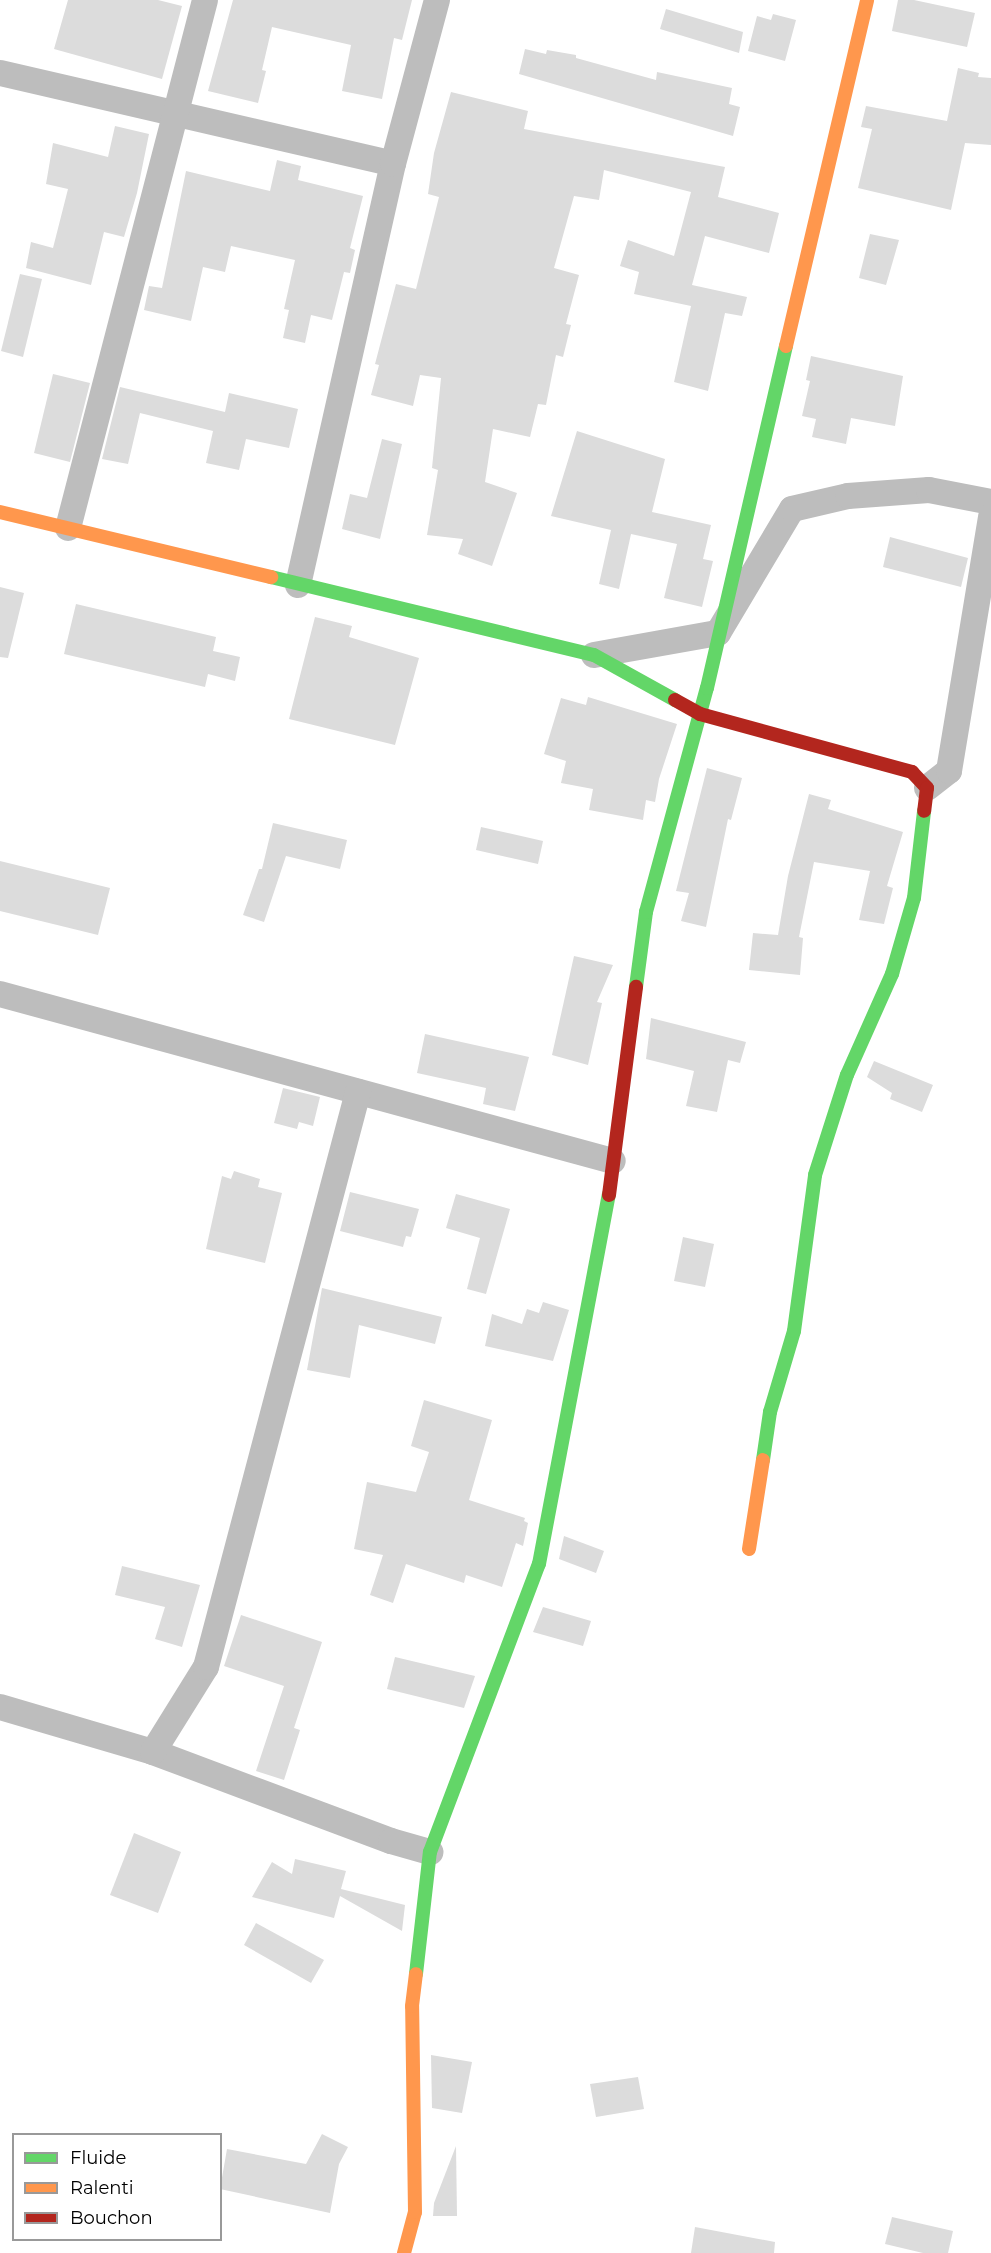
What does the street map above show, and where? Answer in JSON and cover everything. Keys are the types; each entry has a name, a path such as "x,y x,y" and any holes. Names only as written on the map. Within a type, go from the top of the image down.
{"street":[{"path":"68,528 205,0"},
{"path":"298,585 393,164 437,0"},
{"path":"404,2253 415,2212 412,2006 430,1852 539,1564 605,1223 646,912 700,714 867,0"},
{"path":"0,73 393,164"},
{"path":"594,655 718,633 792,509 848,496 929,490 991,502"},
{"path":"0,512 594,655 700,714 912,771 927,788"},
{"path":"749,1549 770,1412 794,1331 815,1175 847,1074 892,974 914,898 927,788 949,771 991,516"},
{"path":"0,994 613,1161"},
{"path":"153,1752 206,1667 358,1092"},
{"path":"0,1707 153,1752 391,1841 430,1852"}],"building":[{"path":"68,0 158,0 182,6 162,79 54,49"},
{"path":"233,0 412,0 402,40 394,38 382,99 342,91 351,45 272,27 262,70 266,71 258,103 208,91"},
{"path":"898,0 914,0 975,13 967,47 892,31"},
{"path":"666,9 743,32 739,53 660,29"},
{"path":"773,14 796,20 785,61 748,51 757,16 771,20"},
{"path":"525,49 546,54 547,50 576,55 576,58 656,80 657,72 732,88 729,104 740,107 733,136 519,74"},
{"path":"958,68 979,73 978,77 991,78 991,145 965,143 951,210 858,188 872,129 861,127 866,106 947,121"},
{"path":"451,92 528,111 524,129 725,167 718,197 779,213 769,253 705,236 692,285 747,297 742,316 725,313 708,391 674,382 691,306 634,294 639,272 620,266 628,240 674,256 691,192 604,170 599,200 574,196 554,268 579,275 566,324 571,325 563,357 556,355 546,405 538,404 530,437 493,429 485,482 517,493 492,566 458,554 463,539 427,535 438,470 432,468 441,378 420,375 413,406 371,395 379,365 375,364 396,284 416,289 439,197 428,194 434,153"},
{"path":"115,126 149,134 137,193 124,237 104,232 91,285 26,268 31,242 53,248 68,189 46,184 53,143 108,157"},
{"path":"277,160 301,166 298,180 363,196 350,248 355,250 350,273 344,272 332,320 311,315 305,343 283,338 289,310 284,309 295,260 231,246 225,272 203,267 191,321 144,310 149,286 162,288 186,171 270,191"},
{"path":"870,234 899,240 886,285 859,278"},
{"path":"20,274 42,279 23,357 1,351"},
{"path":"811,356 903,376 895,426 851,418 846,444 812,437 816,419 802,416 810,381 806,380"},
{"path":"53,374 90,383 70,462 34,453"},
{"path":"120,387 225,412 229,393 298,409 289,448 246,439 239,470 206,463 213,431 140,413 128,464 102,459"},
{"path":"577,431 665,459 652,512 711,525 703,559 713,561 702,607 664,598 677,544 631,534 619,589 599,584 611,530 551,516"},
{"path":"382,439 402,444 380,539 342,529 350,494 367,498"},
{"path":"890,537 968,558 961,587 883,567"},
{"path":"0,587 24,593 8,658 0,657"},
{"path":"76,604 216,637 213,651 240,657 235,681 208,674 205,687 64,654"},
{"path":"315,617 352,626 349,637 419,658 395,745 289,719"},
{"path":"588,697 677,724 659,779 655,802 646,800 643,820 589,810 593,789 561,783 566,761 544,754 561,698 586,705"},
{"path":"707,768 742,778 731,820 728,819 706,927 681,921 689,893 676,891"},
{"path":"809,794 831,800 828,809 903,832 887,886 893,888 884,924 859,920 870,871 814,862 799,937 803,938 800,975 749,970 753,933 778,935 788,876"},
{"path":"273,823 347,840 340,869 286,856 264,922 243,915 259,869 262,869"},
{"path":"481,827 543,841 538,864 476,850"},
{"path":"0,861 110,888 98,935 0,911"},
{"path":"574,956 613,965 597,1002 602,1003 588,1065 552,1055"},
{"path":"651,1018 746,1042 740,1063 728,1060 717,1112 686,1106 694,1071 646,1059"},
{"path":"425,1034 529,1057 515,1111 483,1104 486,1088 417,1073"},
{"path":"874,1061 933,1085 922,1112 890,1099 892,1093 867,1077"},
{"path":"283,1088 320,1097 313,1126 299,1122 297,1129 274,1123"},
{"path":"234,1171 260,1179 258,1187 282,1193 265,1263 206,1249 222,1176 231,1179"},
{"path":"350,1192 419,1209 411,1237 406,1236 403,1247 340,1231"},
{"path":"456,1194 510,1209 486,1294 467,1289 480,1238 446,1228"},
{"path":"683,1237 714,1244 705,1287 674,1281"},
{"path":"322,1288 442,1317 435,1344 359,1325 350,1378 307,1370"},
{"path":"543,1302 569,1310 553,1361 485,1346 492,1314 522,1324 527,1309 539,1313"},
{"path":"424,1400 492,1420 469,1500 525,1518 524,1521 528,1523 523,1546 516,1543 502,1587 466,1575 464,1583 406,1564 393,1603 370,1595 383,1555 354,1549 367,1482 416,1492 429,1452 411,1446"},
{"path":"564,1536 604,1551 596,1573 559,1559"},
{"path":"122,1566 200,1585 182,1647 155,1639 165,1607 115,1595"},
{"path":"543,1607 591,1621 583,1646 533,1632"},
{"path":"241,1615 322,1642 294,1728 300,1730 284,1780 256,1771 284,1686 224,1666"},
{"path":"395,1657 475,1676 464,1708 387,1689"},
{"path":"134,1833 181,1852 158,1913 110,1895"},
{"path":"295,1859 346,1871 341,1889 405,1905 402,1931 340,1896 334,1918 252,1897 272,1862 292,1874"},
{"path":"256,1923 324,1960 311,1983 244,1945"},
{"path":"431,2055 472,2062 462,2113 432,2108"},
{"path":"638,2077 644,2109 596,2117 590,2084"},
{"path":"322,2134 348,2147 339,2164 330,2213 222,2189 227,2149 306,2164"},
{"path":"456,2146 457,2216 433,2216 434,2203"},
{"path":"892,2217 953,2231 948,2253 923,2253 885,2244"},
{"path":"695,2227 775,2242 774,2253 691,2253"}],"traffic: fast":[{"path":"636,987 646,912 707,688 786,346"},
{"path":"271,577 594,655 675,700"},
{"path":"763,1460 770,1412 794,1331 815,1175 847,1075 892,974 914,898 924,811"},
{"path":"416,1974 430,1852 539,1564 609,1195"}],"traffic: slow":[{"path":"786,346 867,0"},
{"path":"0,512 271,577"},
{"path":"749,1549 763,1460"},
{"path":"404,2253 415,2212 412,2006 416,1974"}],"traffic: jam":[{"path":"675,700 700,714 912,772 927,788 924,811"},
{"path":"609,1195 636,987"}]}
